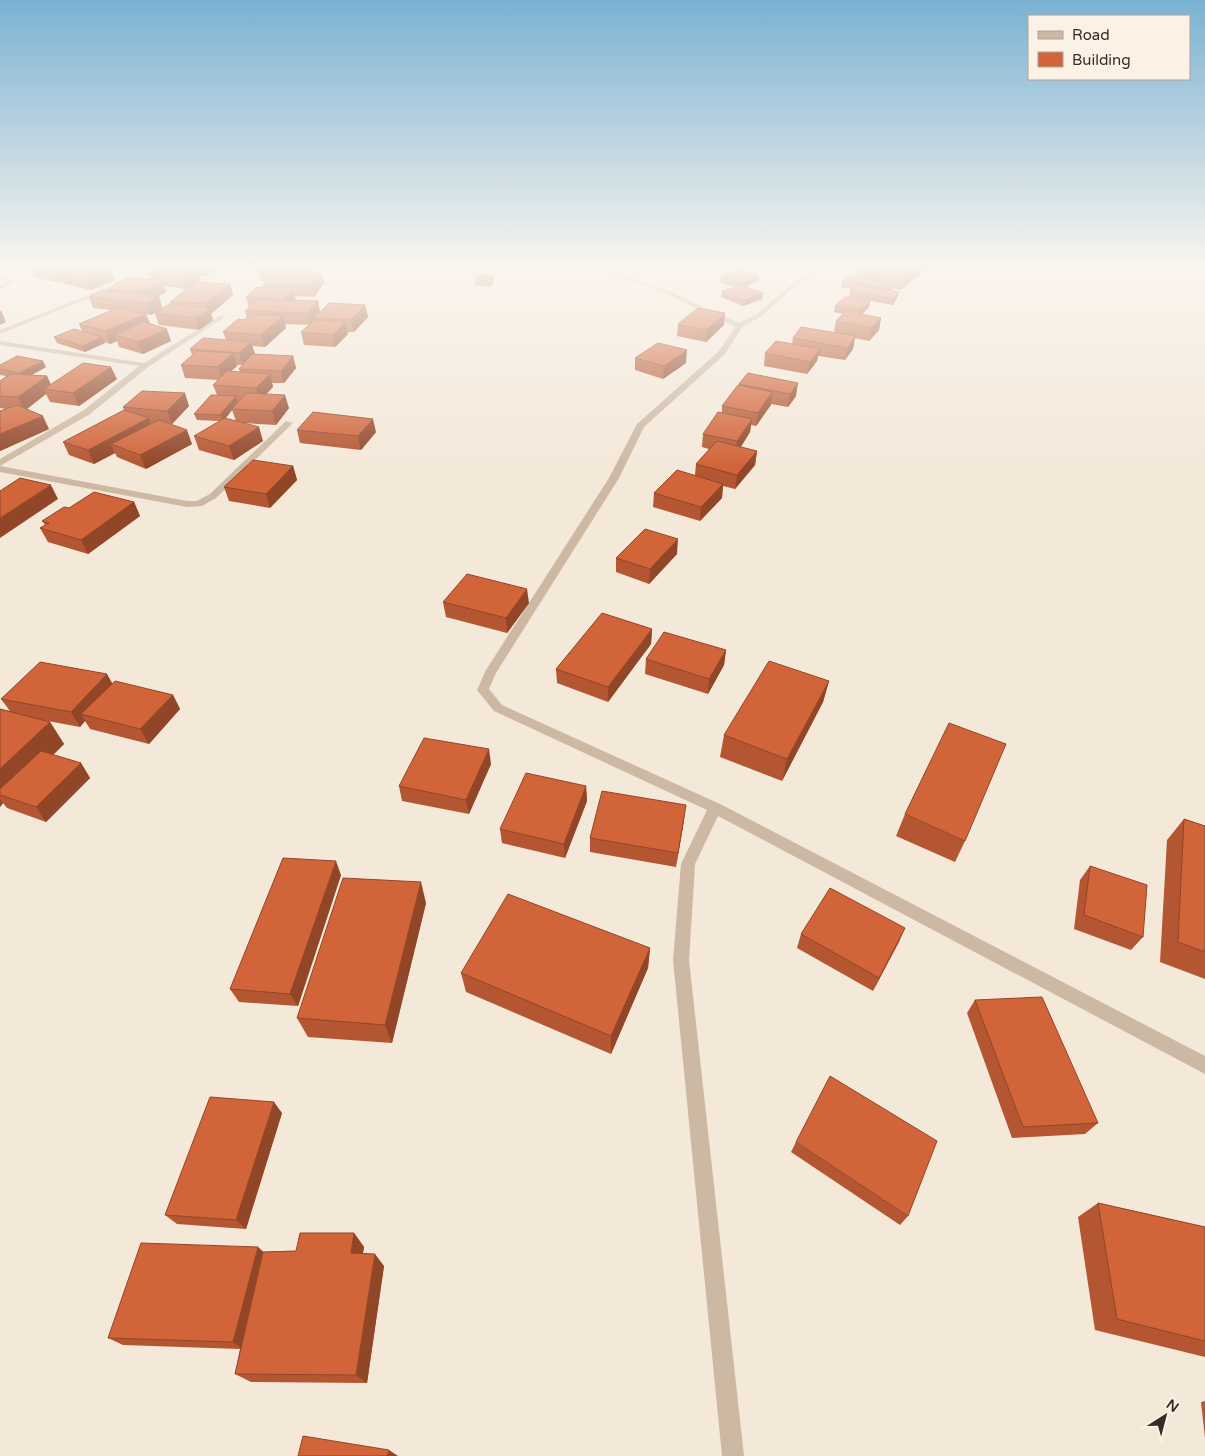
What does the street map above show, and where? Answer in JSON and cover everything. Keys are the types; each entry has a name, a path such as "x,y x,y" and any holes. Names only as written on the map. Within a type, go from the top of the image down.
{"street":[{"path":"0,463 87,412 144,365 197,332"},
{"path":"735,332 722,352 640,426 614,478 490,673 483,690 498,708 715,808 1205,1065"},
{"path":"0,343 144,365"},
{"path":"0,469 188,504 199,504 213,496 290,423"},
{"path":"715,808 688,864 680,960 733,1456"}],"building":[{"path":"67,332 84,332 102,337 82,346 54,337"},
{"path":"122,332 160,332 138,342 115,335"},
{"path":"223,332 265,332 261,335"},
{"path":"301,332 336,332 333,335"},
{"path":"797,332 831,332 855,336 848,348 793,338"},
{"path":"203,338 251,342 239,353 190,349"},
{"path":"776,341 820,349 810,362 765,353"},
{"path":"658,343 687,350 664,366 635,358"},
{"path":"197,351 233,353 218,367 181,365"},
{"path":"252,354 293,356 281,371 239,369"},
{"path":"17,356 43,361 19,373 0,369 0,365"},
{"path":"83,363 111,367 73,393 44,389"},
{"path":"227,371 270,374 256,388 213,385"},
{"path":"748,373 798,383 790,394 739,384"},
{"path":"11,374 47,376 18,397 0,396 0,381"},
{"path":"738,385 772,392 758,413 722,406"},
{"path":"142,391 185,393 167,411 123,407"},
{"path":"246,393 285,395 272,411 232,409"},
{"path":"211,395 236,396 220,415 194,414"},
{"path":"17,405 43,416 0,434 0,411"},
{"path":"124,410 149,418 88,450 63,442"},
{"path":"313,412 373,419 358,436 297,430"},
{"path":"718,412 752,419 737,441 703,434"},
{"path":"225,418 259,427 229,446 194,436"},
{"path":"159,420 187,430 140,455 111,444"},
{"path":"717,441 757,451 737,475 696,464"},
{"path":"253,460 293,466 266,494 224,487"},
{"path":"677,470 723,484 701,507 654,493"},
{"path":"20,478 51,485 0,518 0,491"},
{"path":"94,492 134,502 81,540 40,528 49,523 42,521 64,507 69,508"},
{"path":"645,529 678,539 650,569 616,558"},
{"path":"467,574 527,589 506,618 443,602"},
{"path":"602,613 652,629 608,687 556,669"},
{"path":"664,632 726,650 709,679 646,659"},
{"path":"769,661 829,681 787,759 724,735"},
{"path":"40,662 107,674 71,712 1,699"},
{"path":"115,681 173,695 140,729 81,714"},
{"path":"0,709 50,722 0,769"},
{"path":"949,723 1006,744 965,841 905,814"},
{"path":"424,738 489,749 466,800 399,786"},
{"path":"41,751 81,763 36,807 0,795 0,789"},
{"path":"526,773 586,786 564,844 500,829"},
{"path":"602,791 686,805 678,853 590,838"},
{"path":"1184,819 1205,826 1205,952 1178,942"},
{"path":"283,858 336,861 290,994 230,989"},
{"path":"1090,866 1147,885 1143,937 1084,915"},
{"path":"343,878 421,882 385,1025 297,1018"},
{"path":"830,888 905,928 879,978 801,934"},
{"path":"508,894 650,948 611,1036 461,973"},
{"path":"1042,997 1098,1123 1023,1127 975,1000"},
{"path":"830,1076 937,1141 908,1216 796,1142"},
{"path":"210,1097 274,1102 236,1220 165,1215"},
{"path":"1098,1203 1205,1227 1205,1341 1117,1319"},
{"path":"300,1233 354,1233 351,1253 375,1254 356,1375 235,1374 263,1252 296,1251"},
{"path":"141,1243 258,1247 233,1342 108,1338"},
{"path":"303,1436 389,1450 387,1456 298,1456"}]}
